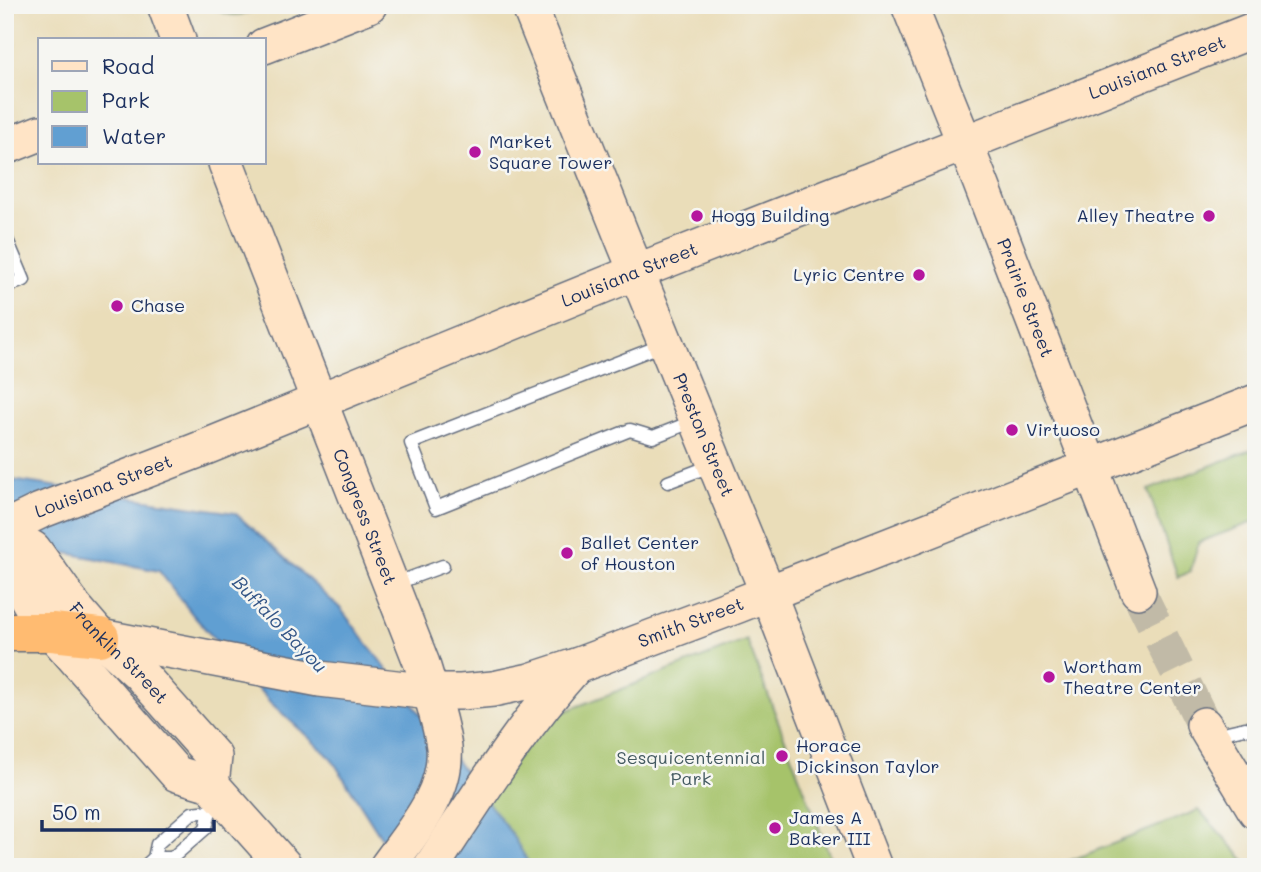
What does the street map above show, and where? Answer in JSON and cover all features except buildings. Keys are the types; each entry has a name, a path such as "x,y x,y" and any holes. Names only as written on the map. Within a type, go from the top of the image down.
{"highway":[{"path":"5,632 52,632 100,637"}],"main road":[{"path":"165,5 177,38"},
{"path":"266,45 369,5"},
{"name":"Preston Street","path":"529,5 768,593 874,867"},
{"name":"Prairie Street","path":"909,5 1138,591"},
{"name":"Louisiana Street","path":"5,530 40,511 196,451 636,272 1256,29"},
{"path":"5,147 38,134"},
{"name":"Congress Street","path":"226,164 422,664 444,750 441,781 428,808 387,867"},
{"name":"Smith Street","path":"100,637 320,678 430,692 493,689 530,681 576,666 768,593 898,537 1256,402"},
{"name":"Franklin Street","path":"5,530 33,549 75,608 100,637 160,697 214,757 215,798"},
{"name":"Franklin Street","path":"5,561 30,603 102,690 177,774 215,798"},
{"path":"431,867 546,699 576,666"},
{"path":"1207,730 1250,790"},
{"path":"215,798 285,867"}],"lane":[{"path":"5,235 24,280 5,287"},
{"path":"666,344 411,443 436,508 630,430 653,437 697,420"},
{"path":"668,482 715,464"},
{"path":"391,585 443,566"},
{"path":"1207,730 1245,728 1256,732"},
{"path":"149,862 172,858 206,828 215,798"},
{"path":"149,862 157,844 192,813 215,798"}],"green space":[{"path":"207,5 268,5 231,15"},
{"path":"1256,448 1256,521 1199,542 1190,572 1178,577 1148,490"},
{"name":"Sesquicentennial Park","path":"747,640 834,867 531,867 511,833 485,799 548,718"},
{"path":"1199,810 1251,867 1054,867"}],"water":[{"name":"Buffalo Bayou","path":"5,479 235,513 340,608 511,833 531,867 400,867 331,758 270,702 193,615 159,571 5,541"}],"tunnel":[{"path":"1138,591 1204,725"}],"place":[{"name":"Market Square Tower","path":"475,152"},
{"name":"Hogg Building","path":"697,216"},
{"name":"Alley Theatre","path":"1209,216"},
{"name":"Lyric Centre","path":"919,275"},
{"name":"Chase","path":"117,306"},
{"name":"Virtuoso","path":"1012,430"},
{"name":"Ballet Center of Houston","path":"567,553"},
{"name":"Wortham Theatre Center","path":"1049,677"},
{"name":"Horace Dickinson Taylor","path":"782,756"},
{"name":"James A Baker III","path":"775,828"}]}
